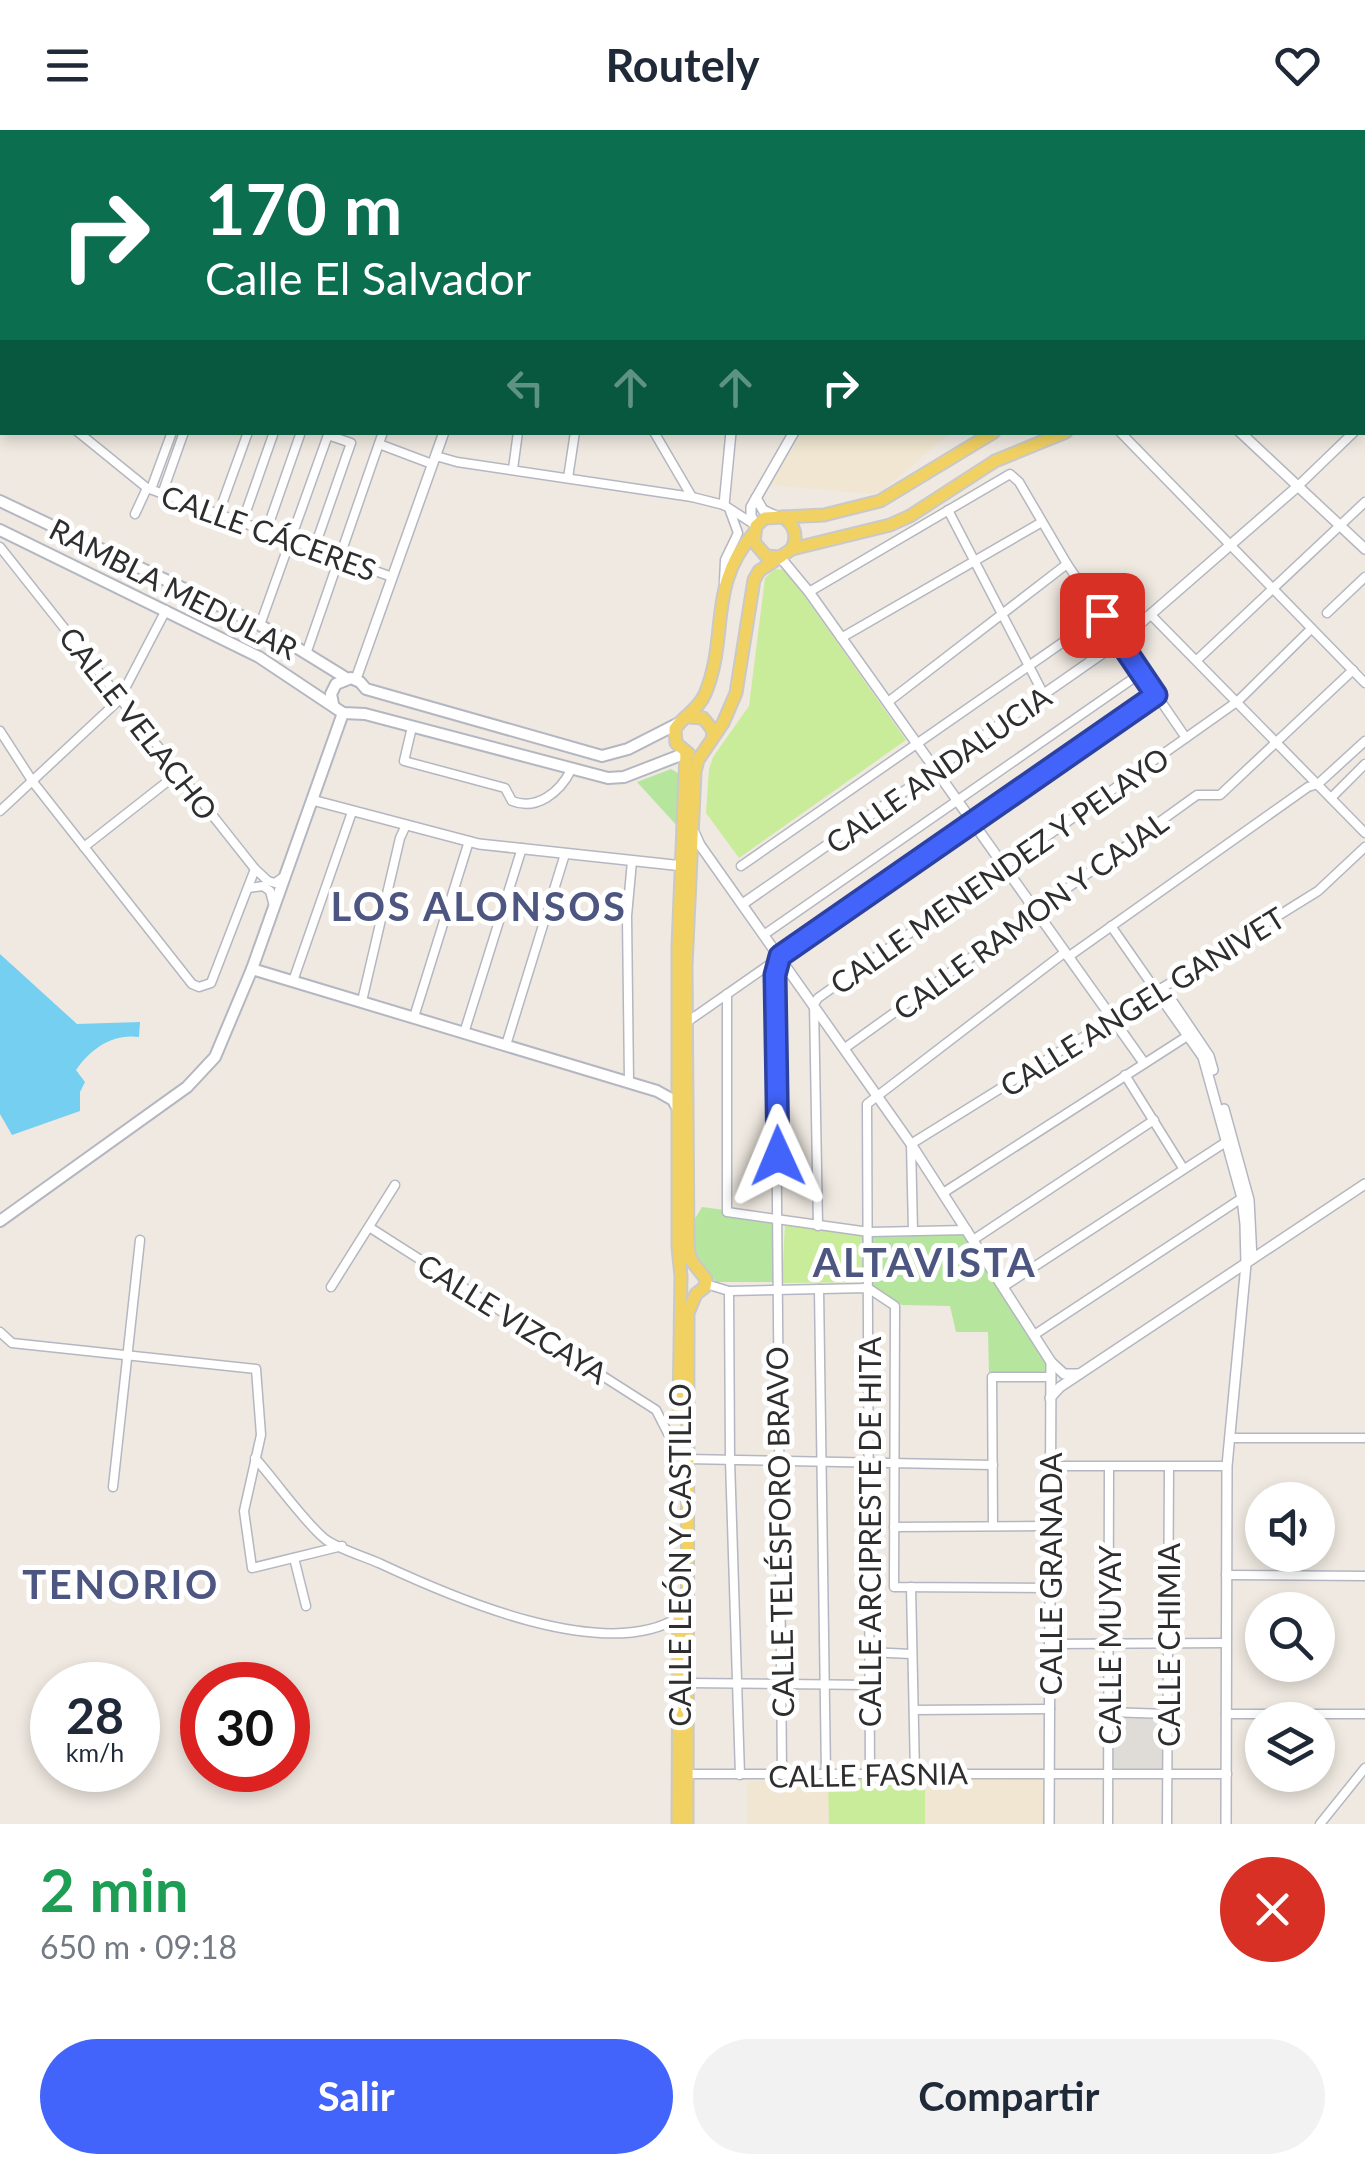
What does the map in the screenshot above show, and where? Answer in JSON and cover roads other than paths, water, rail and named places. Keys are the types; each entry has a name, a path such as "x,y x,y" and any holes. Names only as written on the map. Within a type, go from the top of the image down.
{"main road":[{"path":"686,753 676,743 675,729 702,700 724,588 736,553 764,518 824,514 880,501 989,435"},
{"path":"697,1268 681,1280 686,1292 696,1294 706,1284 704,1274 690,1259 688,1244 687,943 695,772 736,692 754,580 759,571 792,549 890,525 995,461 1059,435"},
{"name":"RAMBLA MEDULAR","path":"0,501 260,624 351,679"},
{"path":"780,517 795,532 792,549"},
{"name":"RAMBLA MEDULAR","path":"0,530 258,657 333,704"},
{"path":"755,530 760,552 771,558 780,557"},
{"path":"703,752 686,753 624,777 608,778 358,712 343,713 333,704 333,688 351,679 366,689 602,756 619,753 684,720 703,718 713,736"},
{"path":"358,712 367,700 366,689"},
{"path":"0,1221 203,1073 226,1036 274,908 275,890 286,875 343,713"},
{"name":"CALLE LEÓN Y CASTILLO","path":"686,753 678,947 681,1280 673,1408 683,1457 687,1824"},
{"path":"661,761 674,761 684,770"},
{"path":"252,969 658,1091 674,1100 678,1109"},
{"path":"658,1091 674,1088 678,1081"},
{"name":"CALLE LEÓN Y CASTILLO","path":"678,1824 683,1457 688,1313 696,1294"}],"street":[{"name":"CALLE CÁCERES","path":"82,435 162,494 392,577"},
{"path":"135,514 171,435"},
{"path":"162,494 183,435"},
{"path":"218,514 247,435"},
{"path":"242,524 273,435"},
{"path":"266,532 301,435"},
{"path":"260,624 328,435 351,443 314,549"},
{"path":"306,654 382,435"},
{"path":"351,679 443,435"},
{"path":"512,470 518,435"},
{"path":"568,478 574,435"},
{"path":"656,435 692,497"},
{"path":"724,588 725,560 738,533 734,516 724,504 731,435"},
{"path":"755,530 751,516 756,498 792,435"},
{"path":"1123,435 1365,683"},
{"path":"1243,435 1365,548"},
{"name":"CALLE ANDALUCIA","path":"744,903 1120,642 1298,487 1351,435"},
{"path":"379,444 434,460 724,504 755,530"},
{"path":"809,592 1010,474 1019,482 1068,564 1186,738"},
{"path":"756,498 763,510 780,517"},
{"path":"1197,660 1365,502"},
{"path":"948,510 1044,695"},
{"path":"842,638 1042,522"},
{"name":"CALLE VELACHO","path":"0,547 255,869"},
{"path":"780,557 809,592 1144,1062"},
{"path":"888,702 1068,564"},
{"path":"1327,613 1365,577"},
{"path":"0,811 118,700 166,610"},
{"path":"741,866 1102,615"},
{"path":"1151,615 1365,833"},
{"name":"CALLE MENENDEZ Y PELAYO","path":"814,1004 1238,702 1311,629"},
{"path":"1276,741 1353,670"},
{"path":"765,934 1141,673"},
{"path":"686,1022 1156,695"},
{"path":"412,728 404,761 505,788 512,800 521,804 547,799 571,770"},
{"path":"0,731 34,782 192,984 199,987 211,983 255,869 268,881 275,882 286,875"},
{"path":"877,1096 1066,955 1308,787 1318,784 1365,740"},
{"name":"CALLE RAMON Y CAJAL","path":"845,1048 1196,795 1220,795 1276,741"},
{"path":"1331,798 1365,764"},
{"path":"84,847 178,774"},
{"path":"312,800 469,842 683,866"},
{"path":"293,981 352,812"},
{"path":"362,1002 406,825"},
{"path":"694,830 700,845 912,1144 1052,1362 1064,1374 1079,1374"},
{"path":"414,1017 469,842"},
{"name":"CALLE ANGEL GANIVET","path":"912,1144 1318,891 1365,847"},
{"path":"464,1033 522,848"},
{"path":"506,1045 565,854"},
{"path":"629,1082 627,934 632,861"},
{"path":"248,888 256,884 275,890"},
{"path":"1111,926 1209,1056 1242,1198 1249,1261"},
{"name":"CALLE TELÉSFORO BRAVO","path":"780,956 775,975 782,1775"},
{"path":"1160,990 1203,1057 1250,1206 1249,1261 1227,1466 1226,1824"},
{"path":"727,994 728,1212 869,1232 970,1235 1154,1120"},
{"path":"814,1004 818,1226"},
{"path":"942,1193 1188,1035"},
{"path":"1125,1074 1183,1168"},
{"name":"CALLE ARCIPRESTE DE HITA","path":"870,1776 867,1104 877,1096"},
{"path":"1003,1287 1230,1140"},
{"path":"912,1144 913,1232"},
{"path":"331,1287 395,1184"},
{"path":"1050,1398 1079,1374 1365,1184"},
{"path":"1034,1334 1242,1198"},
{"name":"CALLE VIZCAYA","path":"369,1226 656,1410"},
{"path":"113,1487 140,1240"},
{"path":"706,1284 730,1291 868,1288 895,1306 894,1587 1050,1588"},
{"path":"819,1289 826,1775"},
{"path":"730,1291 730,1460 740,1775"},
{"path":"0,1332 12,1343 256,1369 261,1435 244,1510 252,1568 342,1546"},
{"name":"CALLE GRANADA","path":"1049,1824 1052,1362"},
{"path":"993,1526 992,1377 1051,1377"},
{"path":"673,1408 656,1410 683,1457 993,1466"},
{"path":"664,1424 673,1408"},
{"path":"1230,1438 1365,1438"},
{"path":"255,1458 326,1539 462,1601 572,1629 632,1635 679,1617"},
{"path":"1050,1466 1227,1466"},
{"name":"CALLE MUYAY","path":"1108,1824 1109,1467"},
{"name":"CALLE CHIMIA","path":"1167,1824 1169,1467"},
{"path":"894,1527 1050,1526"},
{"path":"294,1558 306,1606"},
{"path":"1226,1576 1365,1576"},
{"path":"912,1587 915,1774"},
{"path":"650,1631 664,1632 678,1640"},
{"path":"1049,1644 1226,1643"},
{"path":"870,1652 912,1654"},
{"path":"687,1683 871,1684"},
{"path":"914,1710 1050,1709"},
{"path":"1108,1712 1168,1714"},
{"path":"1226,1714 1365,1714"},
{"path":"1320,1824 1365,1768"},
{"name":"CALLE FASNIA","path":"687,1774 1227,1774"}],"water":[{"path":"0,954 77,1024 140,1022 139,1037 103,1044 76,1070 85,1082 80,1092 80,1111 12,1135 0,1114"}],"district":[{"name":"LOS ALONSOS","path":"479,906"},
{"name":"ALTAVISTA","path":"925,1262"},
{"name":"TENORIO","path":"121,1584"}]}
